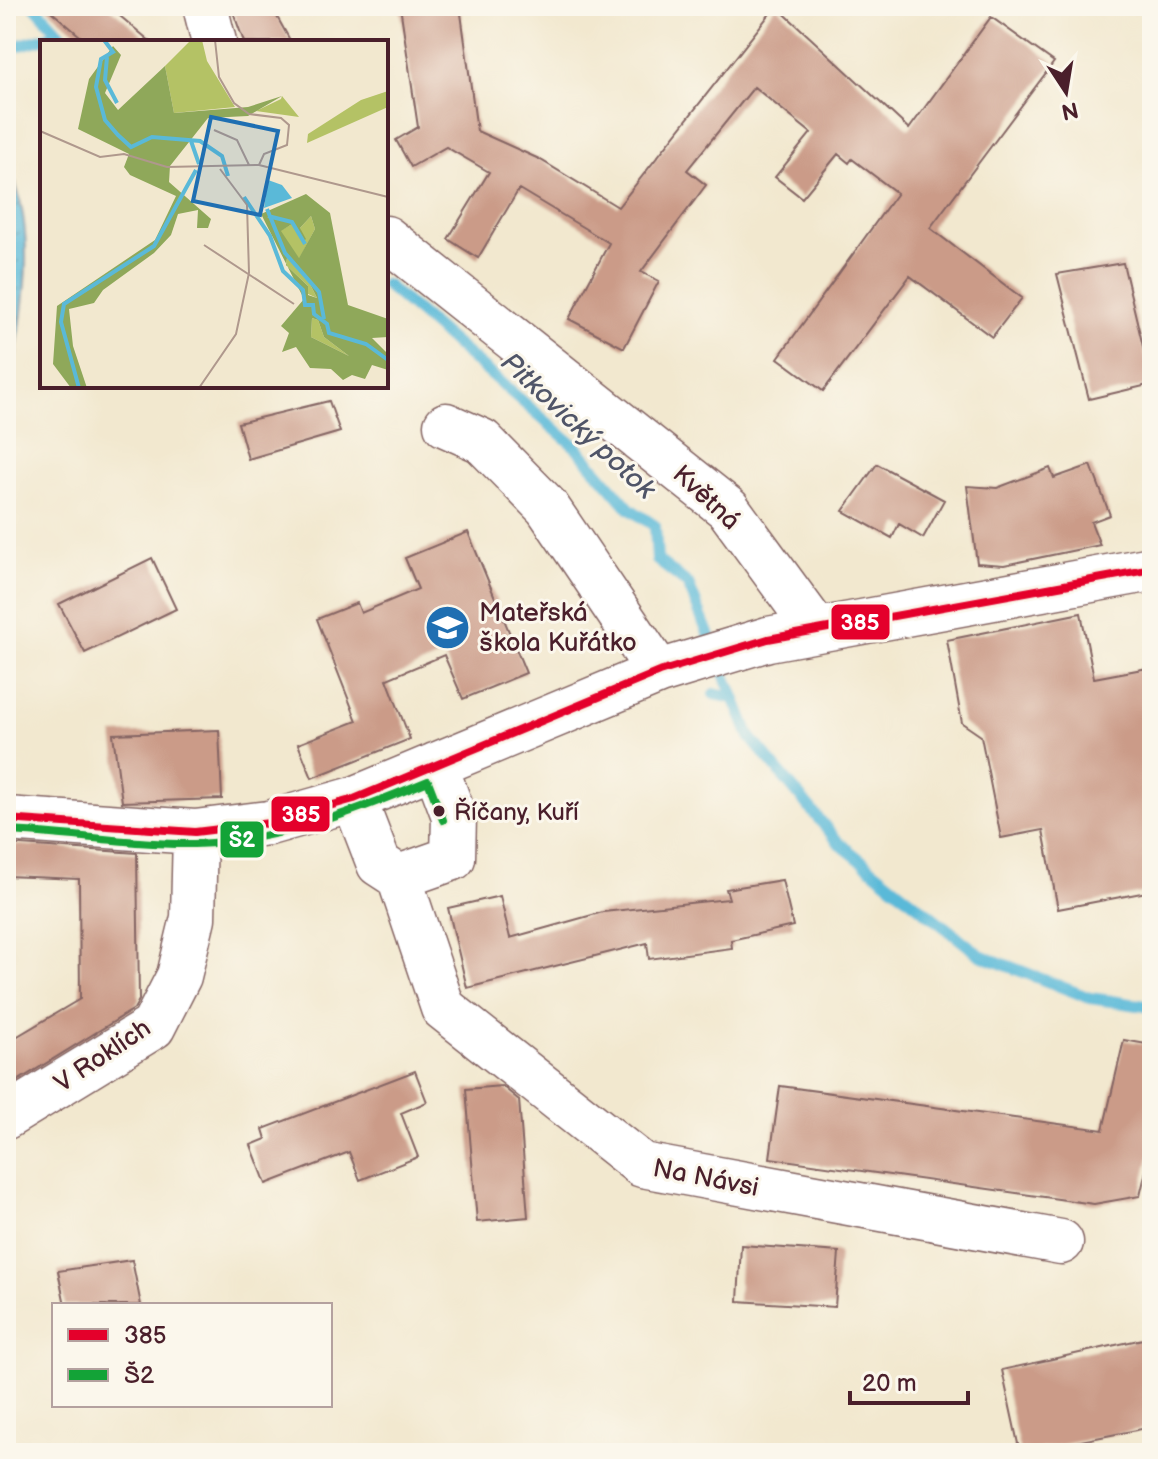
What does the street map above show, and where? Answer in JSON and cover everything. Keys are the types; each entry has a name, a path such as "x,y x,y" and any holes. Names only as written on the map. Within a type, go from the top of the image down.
{"street":[{"path":"205,6 214,40"},
{"name":"Květná","path":"388,240 728,509 816,629"},
{"path":"446,425 482,441 547,507 673,668"},
{"path":"6,819 195,832 269,823 354,799 673,668 768,639 1152,569"},
{"path":"399,877 453,858 454,816 435,765"},
{"name":"Na Návsi","path":"354,799 379,864 399,877 443,1008 642,1165 1061,1242"},
{"name":"V Roklích","path":"6,1117 153,1027 179,976 193,918 195,832"}],"water":[{"path":"6,161 18,191 26,254 21,319 6,415"}],"building":[{"path":"45,6 108,6 149,40 85,40"},
{"path":"231,6 271,6 290,40 243,40"},
{"path":"400,6 460,6 477,131 539,159 618,207 776,6 909,129 991,17 1054,62 930,228 1022,298 992,337 910,276 823,391 778,358 897,193 852,159 849,163 838,154 802,198 775,177 811,133 754,87 687,170 706,185 641,272 659,281 624,348 569,319 609,243 519,189 478,258 448,239 489,172 446,147 411,167 396,140 418,127"},
{"path":"1123,263 1152,384 1089,399 1057,274"},
{"path":"329,401 340,432 248,459 238,423"},
{"path":"877,464 944,500 923,538 899,524 892,538 843,511"},
{"path":"1091,465 1110,515 1091,522 1100,545 1004,565 977,563 967,486 997,488 1050,468 1054,478"},
{"path":"468,532 526,673 463,699 444,655 387,679 410,739 312,778 298,744 357,721 317,619 357,603 361,613 418,589 405,558"},
{"path":"152,558 176,609 85,653 59,604"},
{"path":"1081,613 1094,678 1148,668 1152,687 1152,891 1058,909 1043,830 1001,838 981,736 962,723 947,640"},
{"path":"219,730 222,799 122,802 113,734"},
{"path":"6,844 137,853 139,1000 134,1009 6,1088 6,1043 80,999 79,879 6,876"},
{"path":"782,880 793,926 731,940 732,948 649,959 647,943 467,988 448,908 500,896 510,938 603,912 729,899 726,889"},
{"path":"1124,1040 1152,1045 1152,1146 1140,1196 1094,1204 770,1158 780,1086 1103,1130"},
{"path":"415,1071 427,1102 401,1113 418,1157 360,1180 349,1152 266,1184 251,1145 266,1139 263,1129"},
{"path":"502,1086 519,1100 528,1217 477,1222 466,1089"},
{"path":"741,1245 839,1252 835,1307 738,1301"},
{"path":"132,1260 141,1303 65,1303 58,1271"},
{"path":"1152,1337 1152,1427 1020,1453 1002,1370"}],"waterway":[{"name":"Pitkovický potok","path":"35,6 65,40"},
{"path":"6,49 59,34"},
{"name":"Pitkovický potok","path":"388,287 577,448 630,509 655,526 657,560 688,584 750,737 839,843 980,955 1090,998 1152,1007"},
{"path":"714,694 733,698"}],"transit line":[{"name":"385","path":"6,819 195,832 269,823 354,799 659,672 768,639 1152,569"},
{"name":"Š2","path":"6,831 147,843 225,842 314,823 428,781 443,820"}],"place":[{"name":"Mateřská škola Kuřátko","path":"448,627"},
{"name":"Říčany, Kuří","path":"439,811"}]}
